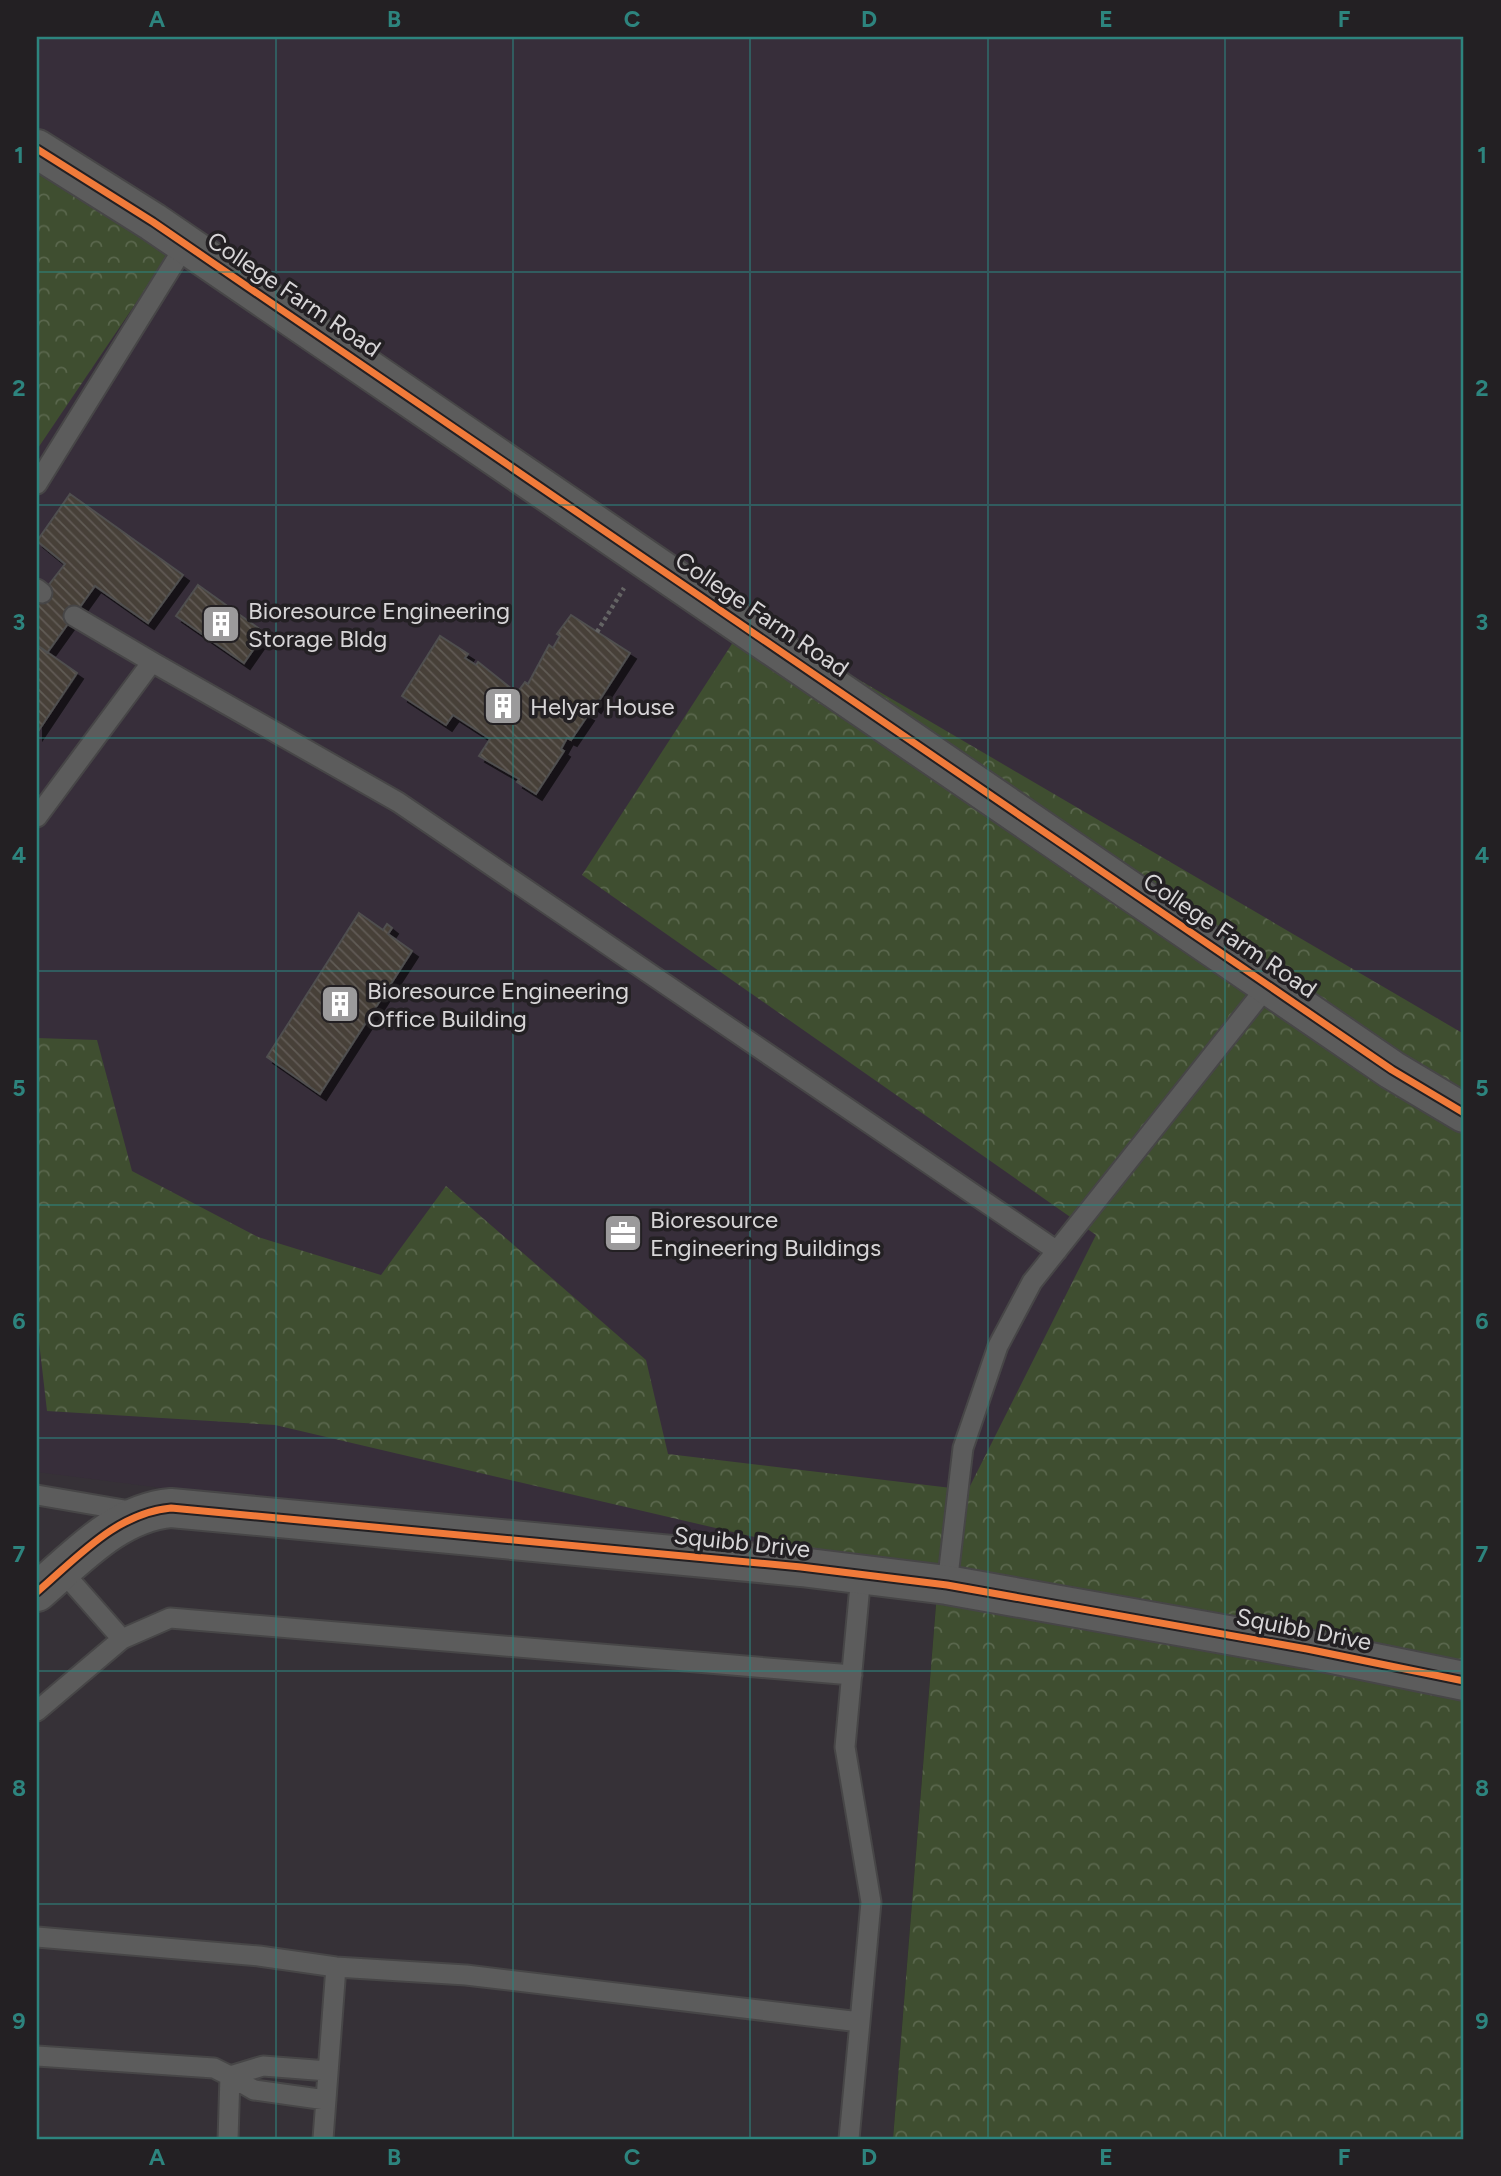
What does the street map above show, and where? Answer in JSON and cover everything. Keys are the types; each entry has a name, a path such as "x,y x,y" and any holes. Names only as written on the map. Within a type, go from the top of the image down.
{"street":[{"name":"College Farm Road","path":"37,149 186,244 1392,1070 1464,1113"},
{"name":"Squibb Drive","path":"49,1582 110,1531 142,1513 171,1508 861,1574 947,1585 1307,1648 1464,1681"}],"lane":[{"path":"37,484 186,244"},
{"path":"74,616 398,802 1057,1251"},
{"path":"37,817 152,662"},
{"path":"947,1585 964,1448 998,1346 1032,1282 1269,984"},
{"path":"37,1495 142,1513"},
{"path":"849,2139 871,1902 845,1748 861,1574"},
{"path":"49,1582 122,1639"},
{"path":"37,1711 122,1639 170,1618 852,1675"},
{"path":"37,1937 259,1956 336,1967 466,1975 860,2022"},
{"path":"323,2139 336,1967"},
{"path":"37,2056 214,2068 254,2090 326,2100"},
{"path":"230,2076 263,2066 328,2071"},
{"path":"228,2139 230,2076"}],"shaded area":[{"path":"37,37 1464,37 1464,1681 931,1586 37,1472"},
{"path":"37,1324 938,1579 893,2139 37,2139"}],"green space":[{"path":"37,137 186,229 38,448 37,447"},
{"path":"750,616 1464,1034 1464,2139 893,2139 938,1580 275,1425 47,1411 37,1324 37,1038 97,1040 132,1171 258,1237 381,1275 446,1186 646,1360 668,1454 968,1490 1096,1235 582,875"}],"building":[{"path":"70,494 183,575 148,623 95,586 47,653 37,645 37,600 65,564 37,541"},
{"name":"Bioresource Engineering Storage Bldg","path":"198,585 265,633 244,663 176,616"},
{"name":"Helyar House","path":"571,615 630,653 595,707 591,704 584,713 588,715 571,740 567,738 561,749 564,751 536,794 517,782 519,779 479,756 490,739 453,715 446,725 402,696 440,636 468,654 465,658 476,665 478,662 517,693 525,682 528,684 549,645 553,648 560,636 557,634"},
{"path":"37,645 77,673 37,733"},
{"name":"Bioresource Engineering Office Building","path":"359,913 383,930 387,924 392,928 388,934 412,951 320,1094 267,1057"}],"cycle path":[{"path":"37,149 153,222 1392,1070 1464,1113"},
{"path":"37,1592 82,1552 115,1528 132,1518 171,1508 801,1567 947,1585 1307,1649 1464,1681"}],"place":[{"name":"Bioresource Engineering Storage Bldg","path":"221,624"},
{"name":"Helyar House","path":"503,706"},
{"name":"Bioresource Engineering Office Building","path":"340,1004"},
{"name":"Bioresource Engineering Buildings","path":"623,1233"}]}
